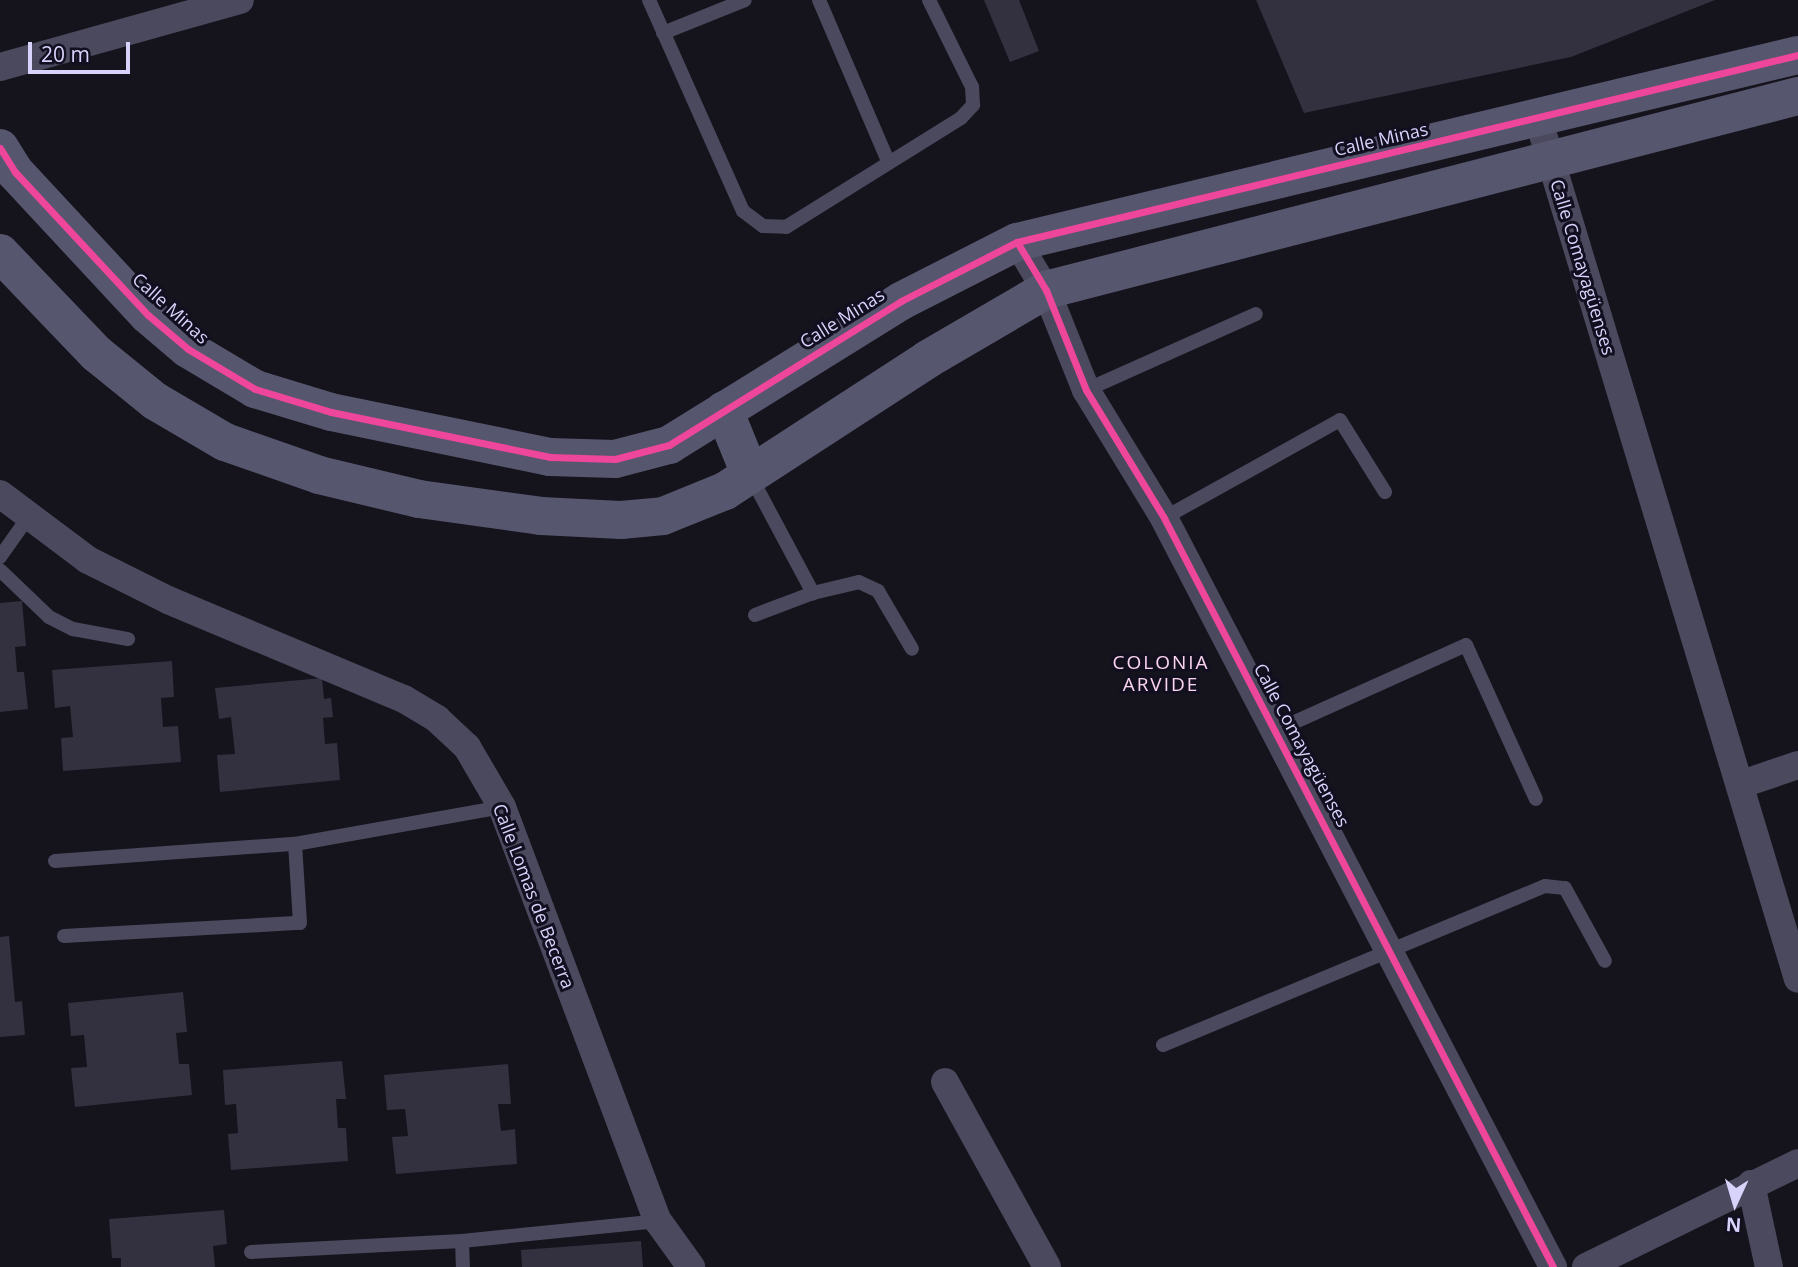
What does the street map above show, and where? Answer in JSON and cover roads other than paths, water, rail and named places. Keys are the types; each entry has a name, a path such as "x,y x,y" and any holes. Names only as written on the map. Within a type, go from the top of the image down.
{"street":[{"path":"0,67 240,0"},
{"name":"Calle Minas","path":"0,148 15,172 148,315 188,349 255,389 331,412 550,457 615,459 669,446 901,301 1017,242 1798,55"},
{"path":"0,253 97,354 155,401 225,442 319,475 419,499 541,516 621,520 663,516 696,505 750,474 928,359 1046,290 1550,157 1798,96"},
{"name":"Calle Comayagüenses","path":"1538,118 1742,784 1798,979"},
{"name":"Calle Comayagüenses","path":"1017,242 1046,290 1086,390 1164,517 1390,948 1553,1267"},
{"path":"724,410 750,474"},
{"name":"Calle Lomas de Becerra","path":"0,494 88,560 168,600 404,699 437,719 467,747 502,807 658,1221 691,1267"},
{"path":"1742,784 1798,765"},
{"path":"945,1082 1047,1267"},
{"path":"1586,1267 1751,1184 1798,1164"},
{"path":"1751,1184 1769,1267"}],"lane":[{"path":"649,0 743,211 763,226 786,227 961,118 972,106 972,87 929,0"},
{"path":"663,33 745,0"},
{"path":"820,0 889,163"},
{"path":"1086,390 1256,314"},
{"path":"1164,517 1340,420 1385,492"},
{"path":"750,474 813,593"},
{"path":"0,557 29,516"},
{"path":"0,570 49,617 73,629 128,639"},
{"path":"755,615 813,593 859,582 870,585 912,649"},
{"path":"1276,730 1466,645 1536,799"},
{"path":"55,861 295,844 502,807"},
{"path":"64,936 300,923 295,844"},
{"path":"1163,1045 1390,948 1556,885 1565,888 1605,961"},
{"path":"251,1252 461,1241 658,1221"},
{"path":"461,1241 463,1267"}],"district":[{"name":"COLONIA ARVIDE","path":"1161,674"}]}
